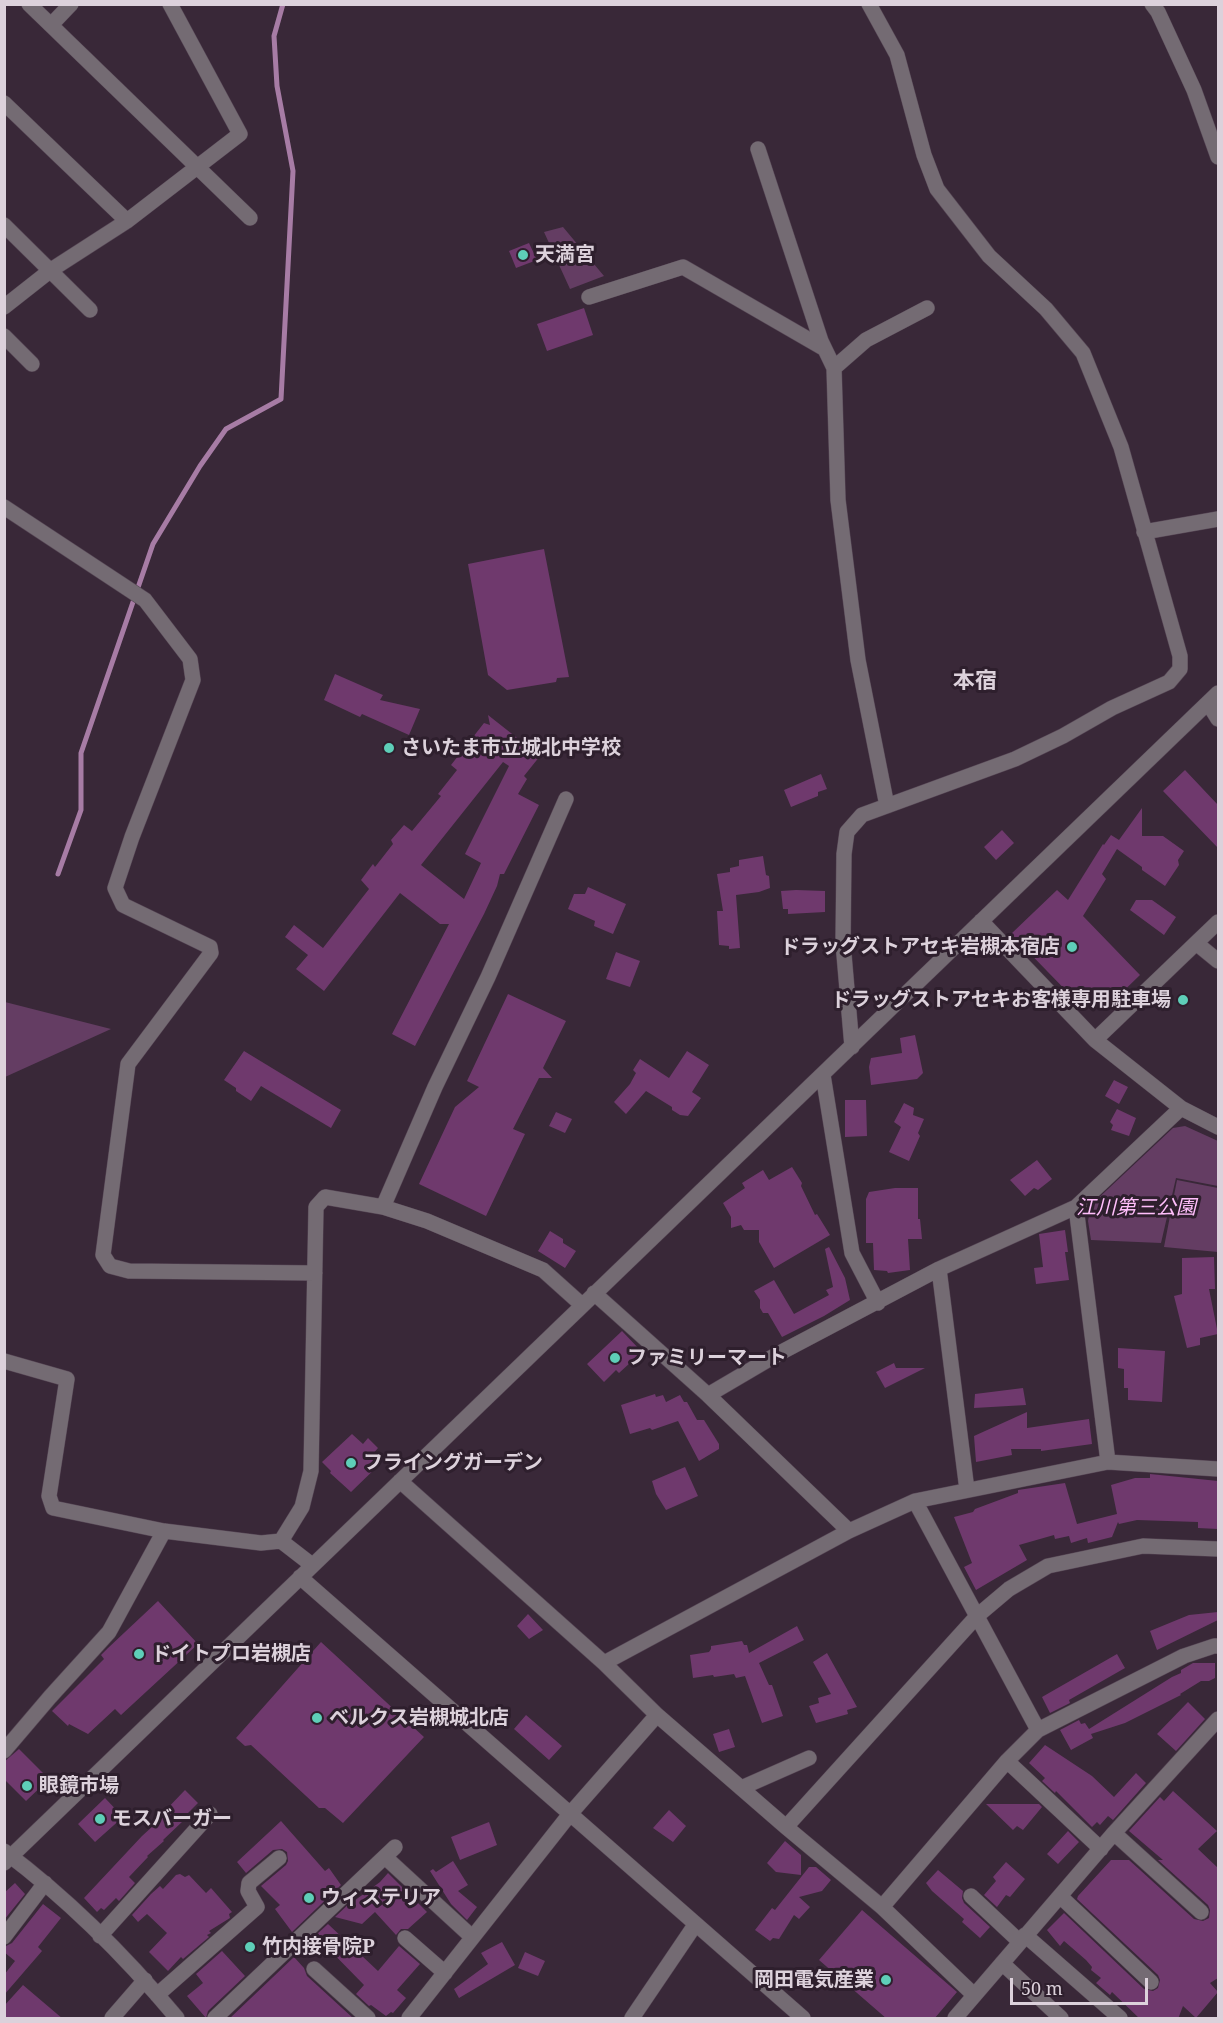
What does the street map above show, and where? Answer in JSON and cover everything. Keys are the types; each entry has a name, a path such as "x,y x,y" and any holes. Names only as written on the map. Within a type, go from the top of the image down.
{"street":[{"path":"29,4 250,219"},
{"path":"51,25 71,4"},
{"path":"4,307 51,270 127,221 240,134 170,4"},
{"path":"852,1047 843,943 844,854 847,832 862,816 1015,759 1112,708 1168,682 1180,669 1180,656 1121,447 1083,353 1046,309 989,256 937,189 924,155 897,55 869,4"},
{"path":"1152,4 1194,90 1218,157"},
{"path":"4,104 127,221"},
{"path":"758,149 825,350 834,368 838,500 858,660 887,806"},
{"path":"4,225 90,310"},
{"path":"589,297 683,267 825,350"},
{"path":"834,368 866,340 927,308"},
{"path":"4,336 32,364"},
{"path":"4,507 145,600 190,659 193,680 132,837 115,888 123,905 210,947 210,953 128,1064 103,1255 110,1266 129,1270 315,1273"},
{"path":"1144,532 1218,519"},
{"path":"1213,698 1218,719"},
{"path":"177,2019 145,1980 45,1883 7,1857 1213,698"},
{"path":"383,1207 566,799"},
{"path":"981,921 1095,1040 1181,1108 1218,1127"},
{"path":"1095,1040 1218,922"},
{"path":"1196,943 1218,962"},
{"path":"823,1075 852,1253 878,1303"},
{"path":"708,1395 776,1355 939,1269 1076,1207 1181,1108"},
{"path":"281,1541 302,1507 311,1471 316,1207 325,1197 383,1207 427,1221 543,1270 582,1305"},
{"path":"1076,1207 1108,1461"},
{"path":"939,1269 967,1490"},
{"path":"594,1293 708,1395 849,1531"},
{"path":"4,1360 67,1379 49,1496 53,1508 164,1531 261,1543 281,1541 312,1565"},
{"path":"604,1663 849,1531 915,1501 1108,1461 1218,1469"},
{"path":"400,1481 604,1663 657,1715 882,1907 974,1995"},
{"path":"915,1501 1038,1730"},
{"path":"4,1750 110,1632 164,1531"},
{"path":"786,1827 977,1616 1009,1589 1048,1566 1143,1546 1218,1549"},
{"path":"300,1577 803,2019"},
{"path":"882,1907 1007,1761 1038,1730 1184,1656 1218,1646"},
{"path":"410,2019 570,1814 657,1715"},
{"path":"958,2018 974,1995 1114,1833 1218,1719"},
{"path":"741,1788 808,1758"},
{"path":"1007,1761 1101,1849"},
{"path":"100,1936 210,1814"},
{"path":"1114,1833 1202,1912"},
{"path":"215,2019 390,1852 472,1937"},
{"path":"157,1995 257,1907 248,1891 249,1883 279,1858"},
{"path":"4,1937 45,1883"},
{"path":"971,1896 1120,2019"},
{"path":"1061,1897 1151,1982"},
{"path":"632,2019 695,1924"},
{"path":"405,1938 445,1973"},
{"path":"1002,1963 1061,2019"},
{"path":"314,1969 368,2019"},
{"path":"112,2019 145,1980"}],"green space":[{"path":"563,227 604,276 570,289 544,232"},
{"path":"5,1002 111,1029 5,1077"},
{"name":"江川第三公園","path":"1185,1126 1218,1141 1218,1186 1176,1178 1161,1243 1091,1240 1088,1221 1091,1205 1173,1128"},
{"path":"1177,1180 1218,1188 1218,1252 1164,1247"}],"building":[{"name":"天満宮","path":"529,243 537,260 516,268 509,251"},
{"path":"584,308 593,335 547,351 537,324"},
{"path":"544,549 569,677 557,678 556,682 507,690 488,675 468,564"},
{"path":"335,674 383,695 380,700 420,709 409,735 362,714 360,717 324,700"},
{"path":"488,715 540,756 524,776 527,779 518,794 539,805 504,874 500,874 484,914 415,1046 392,1034 449,924 440,924 400,893 324,991 296,969 308,955 285,937 294,925 323,948 369,889 361,880 373,864 375,867 393,844 391,840 404,825 412,831 441,796 438,794 457,770 451,765 484,723 490,725","holes":["503,762 509,766 465,854 481,863 464,899 421,865"]},
{"path":"1185,770 1218,805 1218,848 1163,791"},
{"path":"821,774 827,789 818,792 818,796 791,807 784,790"},
{"path":"1142,808 1142,836 1163,836 1184,851 1178,860 1179,865 1165,886 1117,849 1102,874 1106,879 1083,916 1140,975 1104,1010 1092,997 1082,1007 1011,934 1057,890 1068,900 1103,844 1111,835 1119,840"},
{"path":"1002,830 1014,843 996,860 984,847"},
{"path":"763,856 770,888 736,895 740,948 729,949 729,946 719,945 717,911 723,911 717,874 730,872 730,868 739,866 739,860"},
{"path":"588,887 626,904 613,934 594,926 595,921 568,909 574,894 585,894"},
{"path":"781,891 825,891 825,912 788,914 788,909 783,909"},
{"path":"1136,900 1152,900 1176,917 1164,935 1130,910"},
{"path":"616,952 640,961 630,987 606,979"},
{"path":"508,994 566,1021 543,1068 552,1078 539,1078 513,1129 525,1134 486,1216 419,1184 455,1107 479,1087 467,1081"},
{"path":"915,1035 923,1073 917,1079 871,1085 869,1067 871,1058 902,1053 900,1038"},
{"path":"244,1051 341,1110 331,1128 261,1086 251,1101 236,1091 236,1088 224,1080"},
{"path":"687,1051 709,1065 692,1092 701,1098 688,1116 680,1115 672,1110 672,1107 646,1091 626,1114 614,1102 630,1084 636,1073 633,1070 640,1059 669,1078"},
{"path":"1114,1080 1128,1087 1119,1104 1105,1096"},
{"path":"845,1100 866,1100 867,1136 845,1137"},
{"path":"904,1103 914,1108 913,1115 924,1119 918,1133 920,1136 909,1161 889,1152 901,1127 894,1122"},
{"path":"1117,1109 1136,1118 1129,1136 1111,1130 1113,1125 1110,1122"},
{"path":"556,1112 572,1119 565,1133 549,1126"},
{"path":"1037,1160 1052,1179 1038,1190 1034,1188 1025,1196 1010,1180"},
{"path":"792,1167 802,1183 801,1186 815,1215 817,1214 830,1235 774,1268 759,1242 759,1230 744,1230 741,1225 731,1228 731,1217 723,1203 745,1188 742,1183 763,1170 769,1180"},
{"path":"895,1188 918,1188 918,1219 920,1219 922,1239 908,1239 910,1270 888,1273 874,1270 873,1243 866,1243 866,1199 869,1192"},
{"path":"1065,1230 1069,1280 1036,1284 1034,1268 1043,1267 1039,1234"},
{"path":"550,1231 576,1251 565,1268 538,1251"},
{"path":"829,1247 845,1278 850,1300 782,1337 768,1313 763,1313 760,1300 754,1291 774,1280 794,1314 829,1295 826,1290 833,1287 825,1249"},
{"path":"1214,1257 1215,1289 1209,1289 1218,1334 1200,1338 1200,1345 1187,1348 1174,1296 1182,1294 1182,1258"},
{"name":"ファミリーマート","path":"622,1331 642,1352 619,1373 616,1370 604,1382 587,1364"},
{"path":"1118,1348 1165,1351 1162,1402 1128,1400 1128,1388 1124,1388 1124,1369 1118,1368"},
{"path":"894,1363 896,1368 925,1368 885,1388 876,1372"},
{"path":"1023,1388 1026,1405 974,1408 975,1394"},
{"path":"655,1394 656,1397 663,1395 666,1402 680,1395 684,1402 687,1402 697,1420 704,1420 719,1444 719,1449 699,1461 678,1421 652,1430 650,1428 630,1434 621,1405"},
{"path":"1027,1412 1027,1428 1089,1419 1092,1444 1041,1451 1041,1449 1011,1449 1012,1455 976,1462 974,1436"},
{"path":"352,1434 363,1444 368,1438 378,1448 372,1455 381,1463 351,1492 330,1473 331,1471 322,1462"},
{"path":"685,1467 698,1496 666,1510 656,1494 652,1481"},
{"path":"1150,1474 1218,1481 1218,1529 1198,1528 1198,1522 1137,1520 1119,1524 1118,1522 1112,1537 1088,1543 1087,1538 1071,1543 1069,1536 1055,1539 1054,1535 1019,1545 1027,1560 976,1590 964,1567 972,1563 954,1517 973,1512 975,1509 1018,1493 1018,1490 1065,1483 1077,1524 1117,1514 1111,1485 1135,1478 1150,1478"},
{"path":"158,1601 198,1644 121,1715 115,1709 88,1734 69,1724 68,1726 52,1711 104,1659 101,1655"},
{"path":"1218,1612 1218,1620 1157,1650 1150,1631 1189,1615"},
{"path":"528,1614 543,1630 529,1639 517,1626"},
{"path":"797,1626 804,1640 759,1663 769,1685 772,1685 783,1716 762,1723 745,1676 736,1678 734,1674 693,1678 690,1655 709,1652 711,1646 742,1641 744,1645 747,1645 749,1653"},
{"path":"321,1642 424,1737 343,1823 325,1808 319,1808 251,1745 245,1746 236,1738"},
{"path":"827,1653 857,1707 847,1710 848,1714 816,1723 809,1706 819,1703 818,1698 831,1694 813,1662"},
{"path":"1117,1654 1125,1668 1050,1713 1042,1697"},
{"path":"1193,1663 1215,1663 1215,1678 1201,1681 1181,1695 1125,1723 1091,1734 1093,1738 1071,1750 1060,1730 1079,1720 1089,1729 1181,1673 1181,1670"},
{"path":"1188,1702 1205,1719 1176,1751 1157,1734"},
{"path":"526,1715 562,1746 549,1760 514,1729"},
{"path":"729,1729 735,1747 719,1752 713,1734"},
{"path":"1045,1745 1092,1776 1114,1797 1136,1773 1146,1783 1113,1820 1108,1816 1100,1825 1097,1822 1092,1827 1056,1791 1055,1793 1042,1781 1045,1778 1029,1763"},
{"path":"19,1749 49,1779 26,1801 4,1779 4,1762"},
{"path":"185,1790 198,1803 129,1877 135,1883 119,1901 116,1898 104,1910 101,1908 97,1912 84,1898 164,1816 162,1814"},
{"path":"1173,1791 1217,1831 1198,1849 1218,1868 1218,1978 1210,1983 1218,1992 1196,2018 1183,2006 1178,2019 1140,2019 1112,1992 1110,1995 1096,1983 1101,1978 1091,1970 1092,1967 1086,1960 1064,1941 1060,1946 1047,1930 1064,1913 1144,1989 1153,1991 1158,1988 1160,1980 1158,1975 1077,1899 1111,1860 1129,1860 1194,1919 1203,1921 1209,1918 1208,1905 1158,1860 1163,1860 1129,1831 1160,1797 1164,1801"},
{"path":"105,1798 123,1817 95,1842 78,1824"},
{"path":"986,1804 1039,1804 1042,1807 1023,1830 1017,1826 1013,1830"},
{"path":"669,1810 686,1826 673,1842 653,1828"},
{"path":"281,1821 325,1871 329,1868 341,1885 292,1932 275,1909 280,1905 261,1886 286,1865 287,1852 282,1849 273,1850 246,1873 237,1862"},
{"path":"489,1822 497,1845 460,1860 451,1837"},
{"path":"1068,1831 1079,1842 1058,1864 1047,1854"},
{"path":"785,1841 801,1855 801,1875 776,1872 767,1863"},
{"path":"453,1861 468,1885 458,1891 477,1907 467,1920 451,1904 430,1871 433,1869 436,1872"},
{"path":"1006,1862 1025,1879 1010,1897 1006,1895 997,1907 984,1895 996,1881 993,1877"},
{"path":"809,1867 816,1867 831,1880 822,1891 799,1897 810,1907 799,1919 794,1915 779,1939 773,1938 770,1941 755,1930 772,1908 775,1910"},
{"path":"938,1870 963,1891 964,1903 990,1927 980,1938 962,1922 964,1919 926,1883"},
{"path":"388,1873 427,1912 408,1929 401,1929 396,1935 375,1912 362,1924 335,1917 353,1900 380,1882"},
{"path":"180,1874 185,1877 189,1875 206,1893 211,1888 232,1912 229,1914 230,1918 209,1931 211,1933 207,1935 209,1937 183,1959 181,1957 168,1971 149,1952 167,1933 147,1914 138,1922 132,1915 160,1886 163,1889 176,1875"},
{"path":"15,1883 25,1894 4,1920 4,1893"},
{"path":"43,1904 61,1918 38,1947 42,1951 4,1995 4,1975 15,1961 4,1952 4,1947 12,1943"},
{"path":"862,1910 957,1992 934,2019 887,2019 819,1960"},
{"path":"328,1924 378,1971 399,1946 420,1964 397,1990 406,1998 393,2013 386,2016 371,2005 369,2006 356,1994 364,1985 319,1939 307,1952 303,1947"},
{"path":"502,1942 515,1965 459,1998 454,1989 488,1964 481,1953"},
{"path":"222,1951 245,1976 208,2011 206,2018 187,1996 203,1983 196,1974"},
{"path":"525,1952 545,1961 538,1976 518,1968"},
{"path":"294,1957 304,1968 307,1976 354,2019 229,2019"},
{"path":"23,1985 63,2019 4,2019 4,2006"}],"waterway":[{"path":"58,874 81,810 81,753 153,544 200,466 226,429 281,399 293,171 277,86 274,36 283,4"}],"place":[{"name":"天満宮","path":"523,255"},
{"name":"さいたま市立城北中学校","path":"389,748"},
{"name":"ドラッグストアセキ岩槻本宿店","path":"1072,947"},
{"name":"ドラッグストアセキお客様専用駐車場","path":"1183,1000"},
{"name":"ファミリーマート","path":"615,1358"},
{"name":"フライングガーデン","path":"351,1463"},
{"name":"ドイトプロ岩槻店","path":"139,1654"},
{"name":"ベルクス岩槻城北店","path":"317,1718"},
{"name":"眼鏡市場","path":"27,1786"},
{"name":"モスバーガー","path":"100,1819"},
{"name":"ウィステリア","path":"309,1898"},
{"name":"竹内接骨院P","path":"250,1947"},
{"name":"岡田電気産業","path":"886,1980"}],"district":[{"name":"本宿","path":"975,682"}]}
